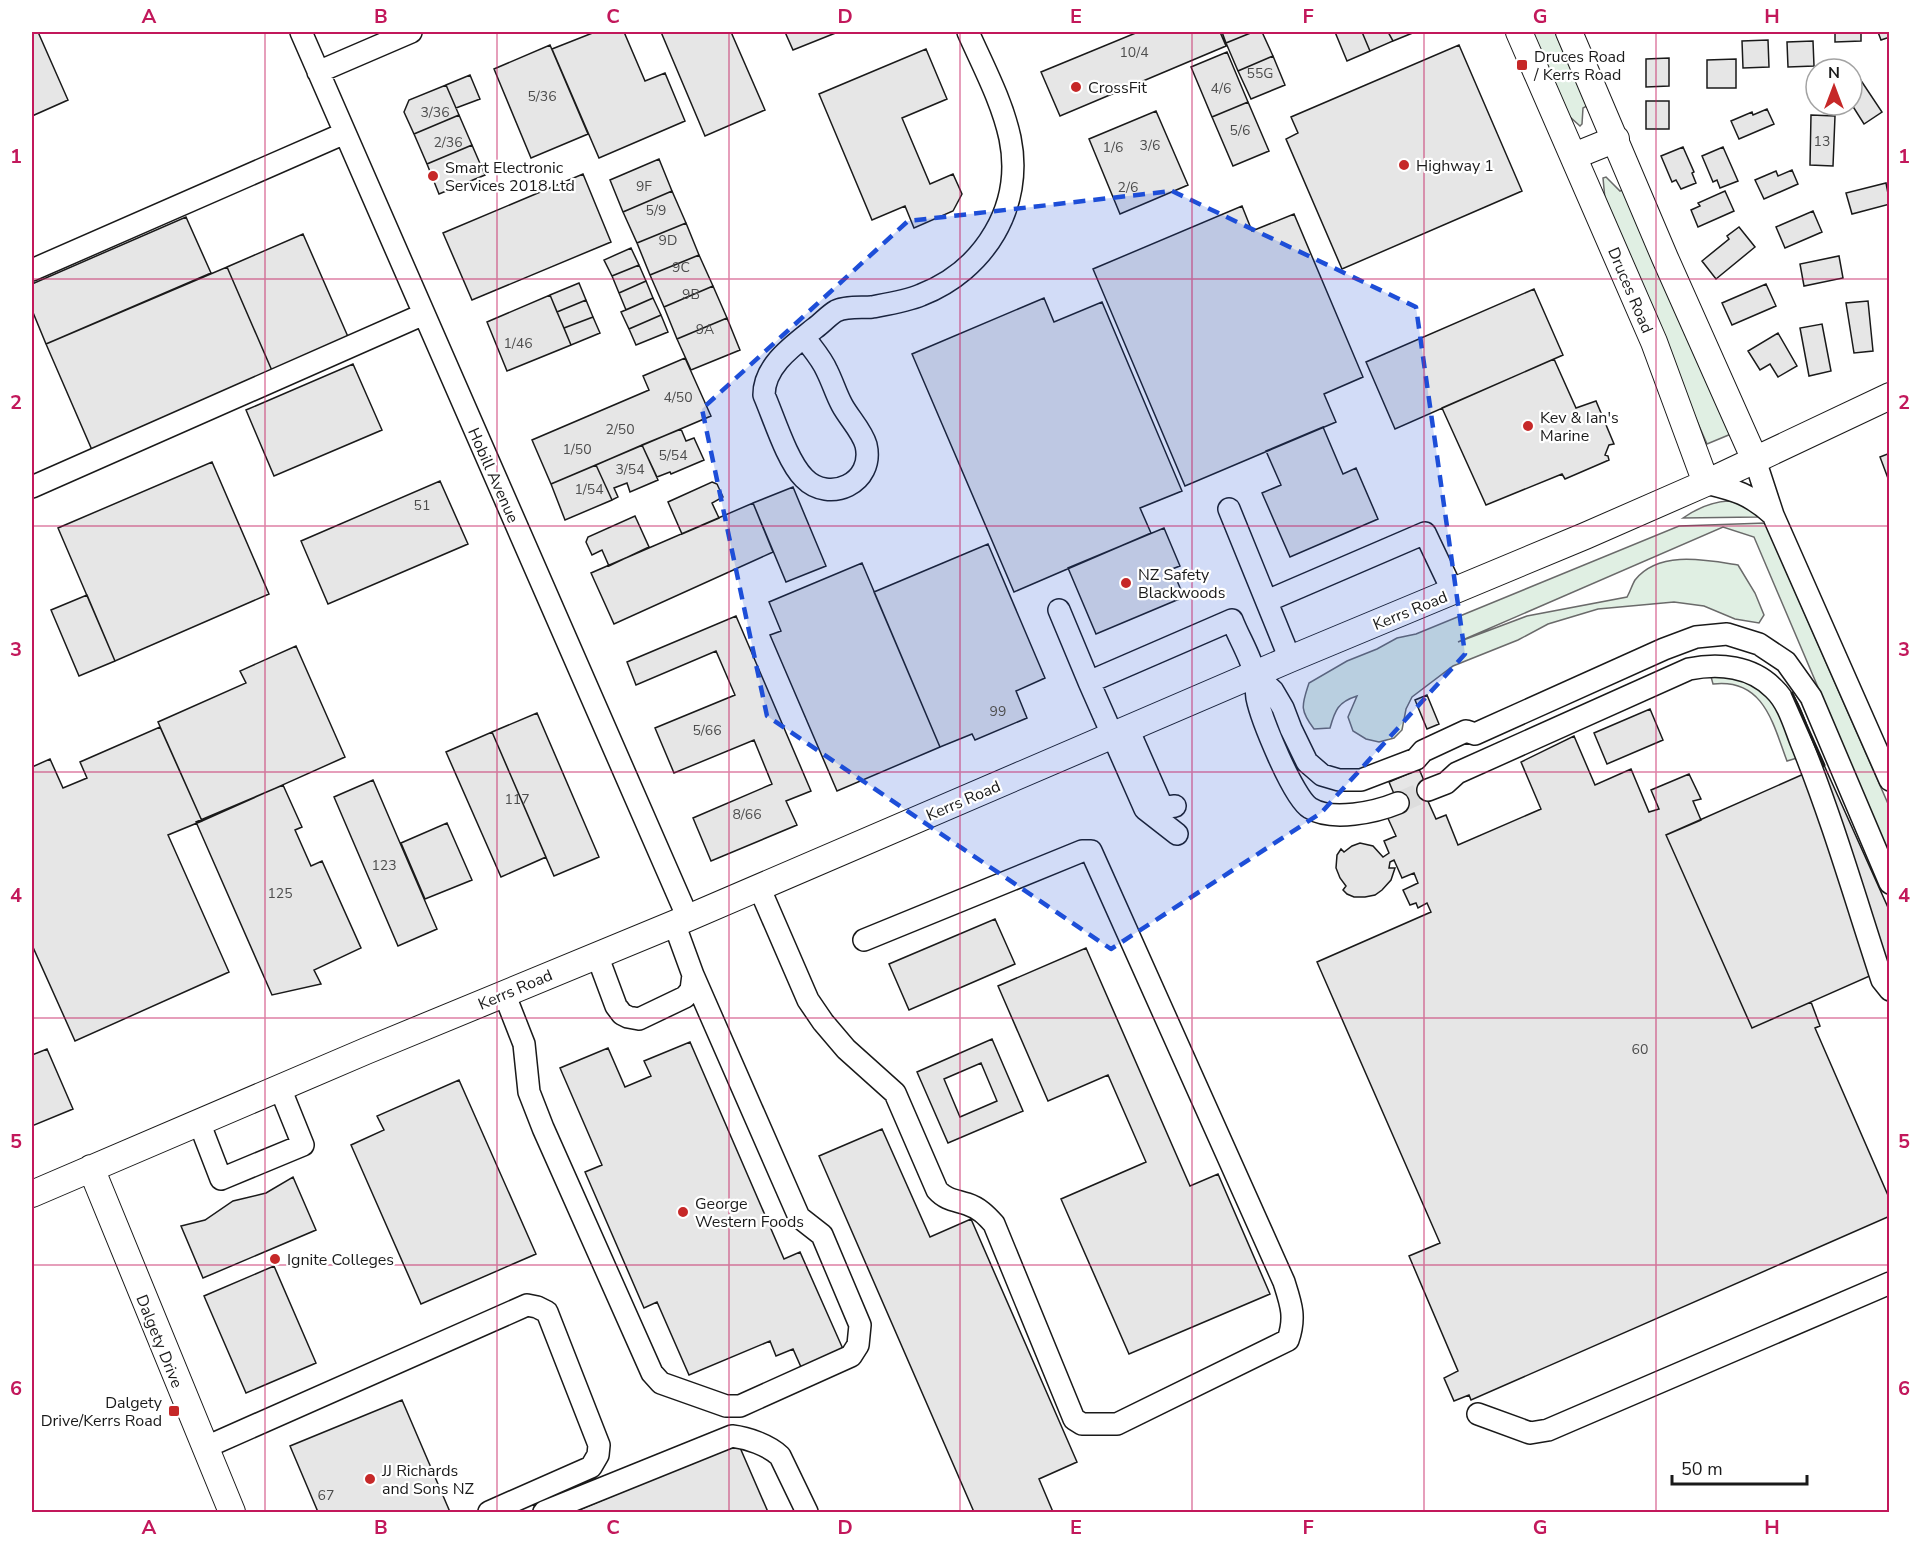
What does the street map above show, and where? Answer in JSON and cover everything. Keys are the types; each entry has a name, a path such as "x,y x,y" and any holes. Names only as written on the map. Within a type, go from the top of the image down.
{"main road":[{"name":"Druces Road","path":"1519,32 1654,342 1706,483"},
{"path":"1569,32 1665,258 1755,460"},
{"path":"1574,156 1616,139"},
{"name":"Kerrs Road","path":"32,1194 759,887 1290,658 1453,592 1706,483 1890,396"},
{"name":"Dalgety Drive","path":"91,1168 232,1512"}],"street":[{"name":"Hobill Avenue","path":"301,32 424,314 681,920 693,975 799,1217 822,1235 860,1325 858,1345 851,1356 740,1406 726,1407 661,1383 652,1373 528,1092 524,1044 504,993"},
{"path":"318,72 411,32"},
{"path":"804,337 827,370 842,405 866,444 867,463 860,477 848,486 831,489 815,485 804,478 793,463 764,395 764,387 782,355 804,337 838,310 897,302 940,287 960,275 993,238 1005,210 1011,185 1010,138 991,84 968,32"},
{"path":"32,270 345,134"},
{"path":"32,487 424,314"},
{"path":"1755,460 1773,515 1890,780"},
{"path":"1706,483 1740,491 1761,504 1773,515"},
{"path":"1229,509 1290,658"},
{"path":"1267,601 1425,533 1453,592"},
{"path":"1059,610 1089,682 1161,804 1168,807 1175,806"},
{"path":"1089,682 1232,620 1255,674 1257,699 1262,713 1298,796 1309,808 1325,814 1345,816 1365,811 1378,811 1396,798"},
{"path":"1255,674 1273,691 1307,762 1322,775 1339,780 1361,780 1416,759 1423,751 1466,731 1475,734 1664,649 1696,637 1727,634 1759,644 1786,662 1812,697 1890,883"},
{"path":"1426,785 1446,783 1456,773 1715,658 1734,654 1754,655 1794,673"},
{"path":"1689,669 1710,665 1723,666 1749,673 1764,680 1777,691 1786,706 1809,761 1882,980 1890,990"},
{"path":"1120,732 1145,809 1177,834"},
{"path":"759,887 808,1000 846,1049 895,1093 937,1190 944,1197 976,1208 994,1224 1074,1419 1082,1424 1117,1424 1288,1340 1293,1325 1292,1307 1284,1282 1091,851 1082,851 864,940"},
{"path":"597,955 616,1006 622,1014 628,1017 639,1019 685,997 691,990 693,975"},
{"path":"199,1122 221,1179 303,1145 280,1088"},
{"path":"1479,1414 1530,1433 1548,1430 1890,1282"},
{"path":"204,1448 527,1305 537,1306 547,1312 599,1445 598,1455 591,1467 489,1512"},
{"path":"544,1512 732,1436 774,1450 780,1456 807,1512"}],"highlighted area":[{"path":"1172,191 1416,307 1465,654 1321,813 1111,949 767,716 702,409 908,221"}],"green space":[{"path":"1528,32 1555,32 1587,106 1583,108 1580,126 1569,116"},
{"path":"1606,177 1620,191 1625,189 1731,434 1707,444 1601,201 1605,199 1603,178"},
{"path":"1728,501 1740,502 1761,515 1757,517 1683,518 1704,506"},
{"path":"1765,523 1889,806 1889,854 1754,537 1723,527 1458,642 1527,616 1627,597 1635,580 1645,571 1657,564 1684,559 1738,565 1755,593 1764,615 1759,623 1735,619 1704,606 1674,602 1598,609 1548,624 1518,640 1453,666 1412,697 1406,709 1402,730 1394,738 1379,742 1366,739 1353,731 1348,717 1357,696 1341,704 1330,728 1314,729 1306,716 1303,707 1309,683 1347,661 1397,638 1416,634 1679,526"},
{"path":"1710,673 1738,674 1773,697 1797,758 1787,761 1771,719 1755,696 1744,688 1730,684 1713,684"}],"building":[{"path":"32,32 38,32 68,100 32,116"},
{"path":"595,32 624,32 645,81 665,73 685,121 599,158 552,49"},
{"path":"661,32 731,32 765,110 705,136"},
{"path":"785,32 838,32 793,50"},
{"path":"1138,32 1220,32 1226,46 1060,116 1041,72"},
{"path":"1222,32 1253,32 1226,43"},
{"path":"1253,32 1262,32 1273,56 1238,71 1226,43"},
{"path":"1335,32 1362,32 1370,51 1347,61"},
{"path":"1362,32 1388,32 1393,41 1370,51"},
{"path":"1388,32 1415,32 1393,41"},
{"path":"1835,32 1861,32 1861,41 1835,42"},
{"path":"1878,32 1890,32 1890,37 1881,40"},
{"path":"1768,40 1769,67 1743,68 1742,41"},
{"path":"1813,41 1814,57 1804,57 1804,66 1788,67 1787,42"},
{"path":"550,45 588,134 531,158 494,69"},
{"name":"Highway 1","path":"1459,45 1522,191 1342,269 1286,139 1298,133 1291,117"},
{"path":"926,49 947,99 902,118 930,184 953,174 962,194 953,211 914,228 905,206 872,220 819,94"},
{"path":"1227,52 1248,102 1212,117 1191,67"},
{"path":"1273,56 1285,85 1251,99 1238,71"},
{"path":"1669,58 1669,86 1646,87 1646,59"},
{"path":"1736,59 1736,88 1707,88 1707,60"},
{"path":"470,75 480,99 456,108 446,85"},
{"path":"446,85 459,115 414,134 404,112 409,100"},
{"path":"1864,85 1882,112 1864,124 1860,117 1864,117"},
{"path":"1646,101 1669,101 1669,129 1646,129"},
{"path":"1248,102 1269,151 1233,166 1212,117"},
{"path":"1767,109 1774,124 1739,139 1731,121 1752,112 1753,115"},
{"path":"1156,111 1188,185 1120,214 1089,139"},
{"path":"459,115 472,145 427,164 414,134"},
{"path":"1811,117 1835,117 1833,166 1810,165"},
{"path":"472,145 485,175 439,194 427,164"},
{"path":"1683,147 1694,172 1692,173 1696,183 1681,189 1676,180 1672,182 1661,156"},
{"path":"1723,147 1738,181 1720,188 1717,180 1713,182 1702,156"},
{"path":"659,159 672,191 623,212 610,180"},
{"path":"1792,170 1798,184 1764,199 1755,180 1776,171 1778,176"},
{"path":"583,174 611,242 472,300 443,233"},
{"path":"1886,183 1890,204 1852,214 1846,193"},
{"path":"672,191 686,223 637,243 623,212"},
{"path":"1725,191 1734,211 1698,227 1691,210 1700,206 1698,203"},
{"path":"1242,206 1252,231 1294,214 1363,377 1324,394 1336,422 1185,486 1093,269"},
{"path":"1813,211 1822,232 1785,248 1776,227"},
{"path":"186,217 211,273 46,344 32,310 32,284"},
{"path":"686,223 699,255 650,275 637,243"},
{"path":"1739,227 1755,247 1716,279 1702,261 1729,239 1727,236"},
{"path":"303,234 349,339 273,373 227,267"},
{"path":"631,248 639,265 612,276 604,260"},
{"path":"699,255 713,286 664,307 650,275"},
{"path":"1839,256 1843,278 1804,286 1800,264"},
{"path":"639,265 646,281 619,293 612,276"},
{"path":"227,267 273,373 92,450 46,344"},
{"path":"646,281 653,298 626,310 619,293"},
{"path":"579,283 586,300 557,312 550,295"},
{"path":"1766,284 1776,306 1732,325 1722,303"},
{"path":"713,286 727,318 677,339 664,307"},
{"path":"1534,289 1563,355 1395,429 1366,362"},
{"path":"550,295 571,345 507,371 487,322"},
{"path":"653,298 661,315 629,329 621,312"},
{"path":"1044,298 1054,322 1102,302 1182,491 1140,508 1151,533 1014,592 912,354"},
{"path":"586,300 593,317 564,328 557,312"},
{"path":"1868,301 1873,351 1854,353 1846,303"},
{"path":"661,315 668,332 636,345 629,329"},
{"path":"593,317 600,333 571,345 564,328"},
{"path":"727,318 740,350 691,370 677,339"},
{"path":"1822,324 1831,371 1809,376 1800,328"},
{"path":"1778,333 1797,366 1778,377 1770,364 1760,370 1748,351"},
{"path":"685,358 711,416 551,484 532,440 649,390 643,376"},
{"name":"Kev & Ian's Marine","path":"1554,359 1576,408 1596,401 1614,444 1609,445 1605,455 1609,460 1565,479 1562,474 1486,505 1442,408"},
{"path":"353,364 382,430 274,476 246,410"},
{"path":"1323,427 1343,474 1356,468 1378,519 1290,557 1262,493 1281,485 1266,451"},
{"path":"681,429 686,441 694,438 704,460 671,474 670,472 657,477 642,445"},
{"path":"642,445 658,480 630,492 627,483 614,488 618,497 612,500 596,465"},
{"path":"1890,453 1890,481 1889,481 1880,457"},
{"path":"212,462 269,594 115,661 58,528"},
{"path":"596,465 612,500 565,520 551,484"},
{"path":"440,481 468,544 328,604 301,541"},
{"path":"712,482 717,484 723,497 712,503 719,518 682,534 668,502"},
{"path":"793,487 826,566 786,582 753,503"},
{"path":"753,503 773,552 614,624 591,573"},
{"path":"635,516 649,547 609,566 602,550 592,555 586,542 588,537"},
{"name":"NZ Safety Blackwoods","path":"1164,528 1180,566 1172,569 1184,597 1096,634 1068,568"},
{"path":"988,544 1045,678 1016,691 1027,718 975,740 972,734 940,747 874,592"},
{"path":"862,563 940,747 837,791 770,635 781,631 769,602"},
{"path":"87,595 115,661 79,676 51,610"},
{"path":"736,616 811,791 786,801 797,825 711,861 693,818 772,784 754,740 674,773 655,728 735,695 716,651 636,685 627,662"},
{"path":"296,646 345,757 202,821 158,722 246,683 240,671"},
{"path":"1427,695 1439,724 1427,729 1415,700"},
{"path":"1650,709 1663,740 1607,764 1594,733"},
{"path":"537,713 599,857 554,876 492,732"},
{"path":"160,727 202,821 168,835 229,972 75,1041 32,945 32,767 50,759 63,788 87,778 80,762"},
{"path":"492,732 546,857 501,877 446,752"},
{"path":"1574,736 1595,785 1631,769 1649,812 1659,809 1651,790 1689,774 1701,799 1693,801 1701,820 1666,835 1752,1028 1811,1002 1820,1026 1815,1028 1890,1200 1890,1216 1471,1400 1469,1395 1454,1401 1444,1378 1458,1371 1409,1256 1440,1243 1317,962 1431,912 1427,903 1418,908 1416,903 1410,905 1403,890 1418,883 1414,873 1402,878 1394,860 1390,862 1389,868 1395,868 1391,880 1375,895 1354,897 1343,890 1346,886 1336,868 1337,855 1341,849 1344,852 1360,843 1373,846 1383,857 1389,853 1384,841 1396,836 1386,814 1400,808 1389,782 1419,769 1431,797 1427,799 1436,819 1446,815 1458,845 1541,809 1521,762"},
{"path":"1824,765 1890,912 1890,967 1752,1028 1666,835"},
{"path":"373,780 437,929 398,946 334,797"},
{"path":"283,785 302,827 295,830 311,866 322,861 361,948 314,970 321,984 272,995 196,822"},
{"path":"447,823 472,880 425,899 401,843"},
{"path":"995,919 1015,964 909,1010 889,964"},
{"path":"1086,948 1190,1186 1218,1174 1270,1294 1129,1354 1061,1199 1146,1162 1108,1075 1048,1101 998,986"},
{"path":"992,1039 1023,1111 948,1143 917,1072","holes":["981,1063 997,1101 960,1117 944,1079"]},
{"name":"George Western Foods","path":"690,1042 784,1259 800,1252 843,1349 801,1367 793,1349 776,1356 770,1341 689,1375 657,1302 644,1308 585,1172 602,1165 560,1068 608,1048 625,1087 651,1076 644,1061"},
{"path":"47,1049 73,1109 32,1126 32,1055"},
{"path":"459,1080 536,1254 421,1304 351,1145 384,1130 377,1116"},
{"path":"882,1129 930,1237 971,1219 1077,1462 1039,1479 1053,1512 974,1512 819,1156"},
{"path":"293,1177 316,1230 203,1278 181,1226 205,1220 233,1201 266,1193"},
{"path":"274,1266 316,1363 246,1393 204,1296"},
{"name":"JJ Richards and Sons NZ","path":"402,1400 450,1512 318,1512 290,1446"},
{"path":"738,1443 768,1512 574,1512"}],"tunnel":[{"path":"1398,803 1428,790"}],"wall":[{"path":"1792,693 1824,765"}],"place":[{"name":"Druces Road / Kerrs Road","path":"1522,65"},
{"name":"CrossFit","path":"1076,87"},
{"name":"Highway 1","path":"1404,165"},
{"name":"Smart Electronic Services 2018 Ltd","path":"433,176"},
{"name":"Kev & Ian's Marine","path":"1528,426"},
{"name":"NZ Safety Blackwoods","path":"1126,583"},
{"name":"George Western Foods","path":"683,1212"},
{"name":"Ignite Colleges","path":"275,1259"},
{"name":"Dalgety Drive/Kerrs Road","path":"174,1411"},
{"name":"JJ Richards and Sons NZ","path":"370,1479"}]}
